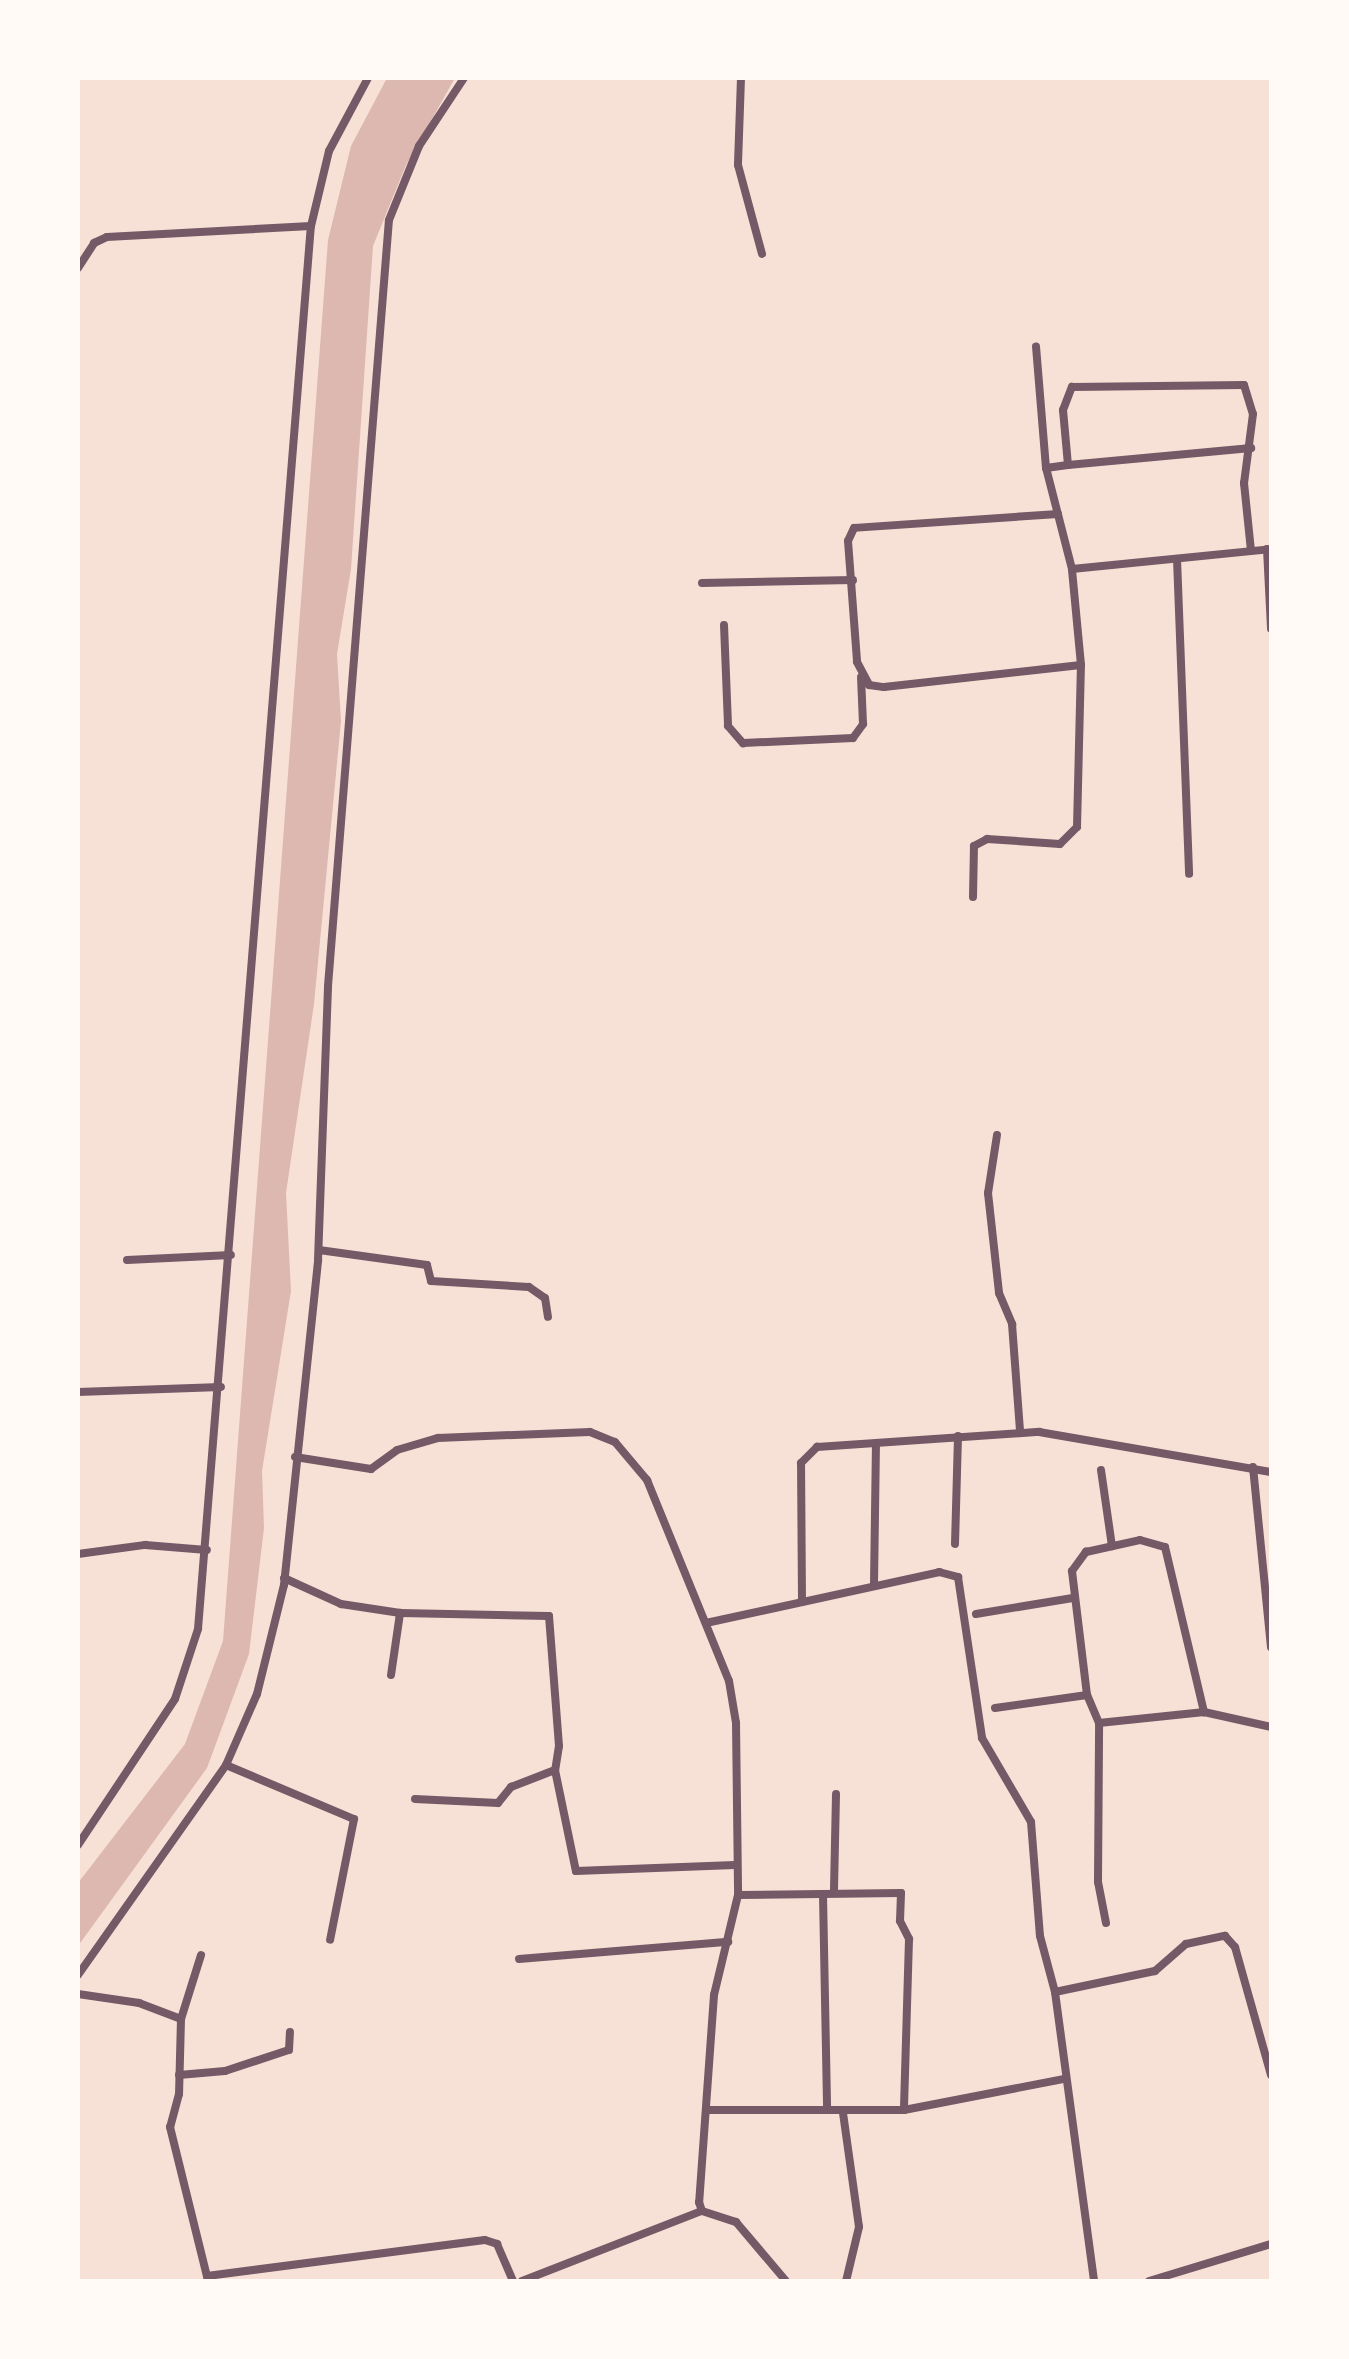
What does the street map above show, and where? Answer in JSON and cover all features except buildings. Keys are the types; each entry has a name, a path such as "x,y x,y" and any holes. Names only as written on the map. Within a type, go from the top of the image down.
{"street":[{"path":"78,1845 175,1699 198,1629 221,1387 311,226 329,151 368,78"},
{"path":"78,1975 226,1765 257,1694 284,1578 319,1250 328,986 389,220 419,146 464,78"},
{"path":"741,78 738,165 762,254"},
{"path":"78,268 94,243 107,237 311,226"},
{"path":"973,897 974,846 987,839 1060,844 1077,827 1081,665 1072,569 1046,468 1036,346"},
{"path":"1068,465 1064,398 1089,383 1244,385 1253,414 1251,448 1244,483 1251,551"},
{"path":"1046,468 1251,448"},
{"path":"724,625 728,726 743,743 853,738 863,724 848,541 861,524 1058,514"},
{"path":"1072,569 1269,549 1271,629"},
{"path":"1177,559 1189,874"},
{"path":"702,583 853,580"},
{"path":"861,676 884,687 1081,665"},
{"path":"997,1135 989,1206 999,1293 1012,1324 1020,1431"},
{"path":"319,1250 427,1265 431,1281 529,1287 545,1298 548,1317"},
{"path":"127,1260 231,1255"},
{"path":"78,1392 221,1387"},
{"path":"802,1602 801,1463 817,1447 1020,1431 1271,1472"},
{"path":"295,1457 371,1469 397,1450 438,1438 604,1434 647,1480 729,1681 736,1723 735,1865 738,1895 714,1995 708,2110 697,2165 702,2211"},
{"path":"955,1544 958,1436"},
{"path":"874,1585 876,1444"},
{"path":"1253,1467 1271,1647"},
{"path":"1101,1470 1112,1546"},
{"path":"1106,1923 1098,1882 1099,1723 1087,1695 1073,1598 1078,1558 1112,1546 1150,1540 1165,1547 1204,1712"},
{"path":"78,1554 145,1545 207,1550"},
{"path":"706,1623 939,1572 958,1577 982,1738 1031,1822 1040,1936 1055,1992 1063,2079 1094,2281"},
{"path":"284,1578 341,1604 400,1613 551,1618 555,1770 580,1873 735,1865"},
{"path":"976,1614 1073,1598"},
{"path":"391,1675 400,1613"},
{"path":"995,1708 1087,1695"},
{"path":"1099,1723 1204,1712 1271,1727"},
{"path":"226,1765 354,1819 330,1940"},
{"path":"415,1799 498,1803 511,1787 555,1770"},
{"path":"834,1890 836,1794"},
{"path":"738,1895 823,1895 834,1890 901,1893 900,1921 909,1939 904,2110"},
{"path":"823,1895 827,2110"},
{"path":"1055,1992 1155,1971 1186,1944 1225,1936 1235,1947 1271,2075"},
{"path":"519,1959 728,1942"},
{"path":"201,1955 181,2019 179,2075 170,2127 207,2279 485,2240 497,2244 513,2281"},
{"path":"78,1994 139,2003 181,2019"},
{"path":"179,2075 225,2071 289,2050 290,2032"},
{"path":"708,2110 827,2110 843,2113 904,2110 1063,2079"},
{"path":"843,2113 859,2227 846,2281"},
{"path":"522,2281 702,2211 736,2222 786,2281"},
{"path":"1149,2281 1271,2244"}],"shaded area":[{"path":"387,78 455,78 406,165 373,246 351,569 337,654 341,721 314,1004 286,1193 291,1291 262,1471 264,1528 249,1654 207,1768 78,1946 78,1883 185,1744 223,1641 328,240 351,146"}]}
